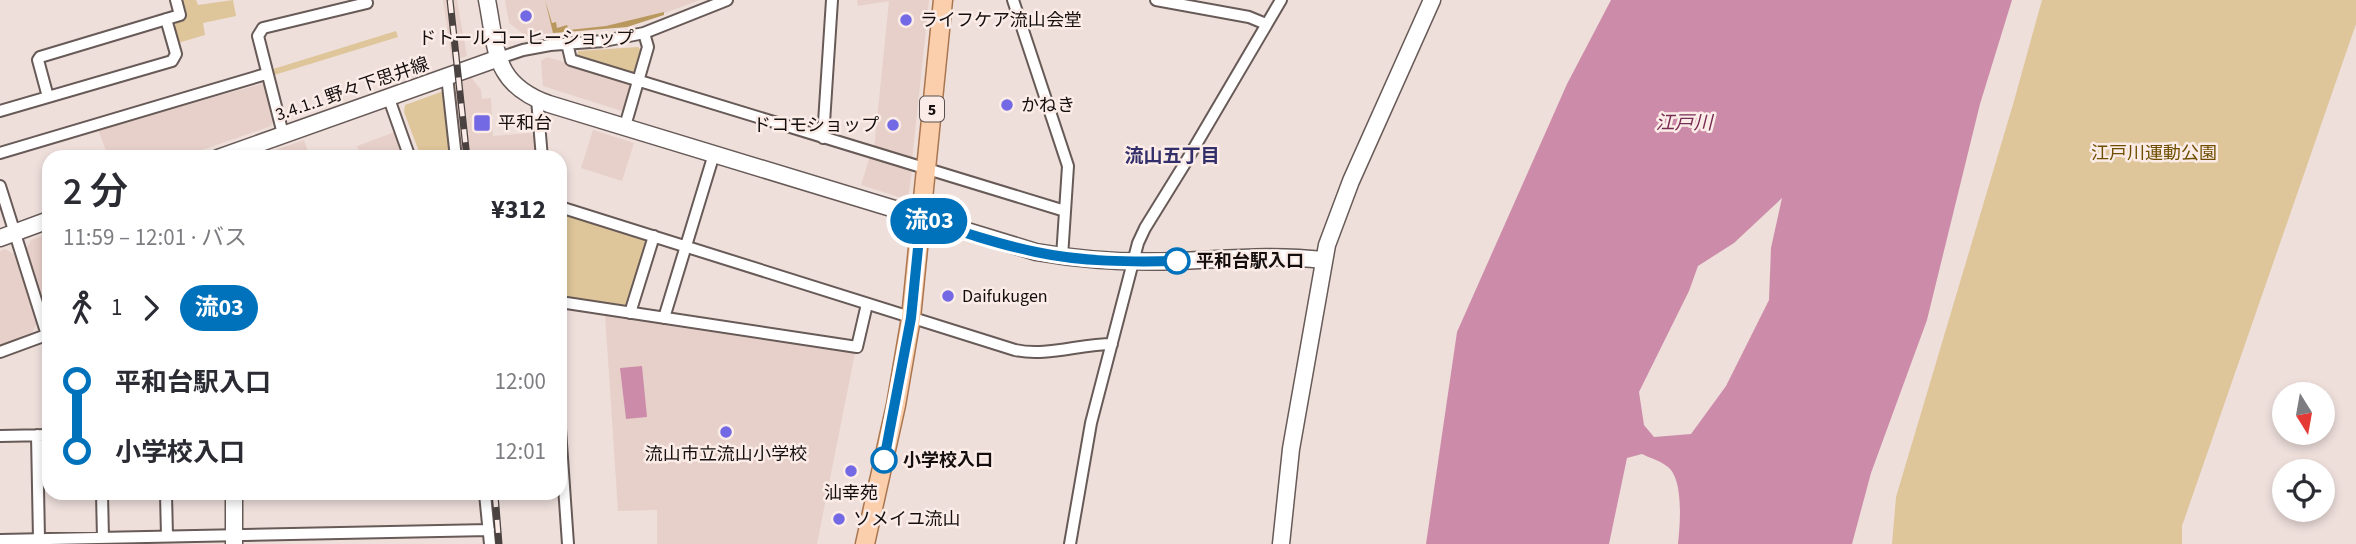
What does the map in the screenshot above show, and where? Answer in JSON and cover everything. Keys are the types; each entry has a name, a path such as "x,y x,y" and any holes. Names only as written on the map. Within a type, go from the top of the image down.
{"main road":[{"name":"5","path":"865,544 896,405 911,318 943,0"}],"street":[{"path":"48,97 38,60 40,57 180,15 176,0"},
{"path":"283,134 258,36 263,28 367,3 366,0"},
{"path":"487,0 504,72 513,83 537,99 1004,244 1062,257 1134,261 1256,257 1323,260"},
{"path":"499,58 523,50 604,41 644,33 727,0"},
{"path":"823,138 832,0"},
{"path":"1013,0 1067,160 1062,257"},
{"path":"1156,0 1249,17 1266,23"},
{"path":"1070,544 1091,423 1145,228 1199,142 1281,0"},
{"path":"1280,544 1291,449 1330,233 1432,0"},
{"path":"0,111 173,61 176,54 166,19"},
{"path":"625,126 648,47 644,33"},
{"path":"567,43 571,60 1065,211"},
{"name":"3.4.1.1 野々下思井線","path":"240,150 499,58"},
{"path":"0,153 266,74"},
{"path":"447,76 455,150"},
{"path":"388,96 407,150"},
{"path":"537,99 541,150"},
{"path":"664,318 714,154"},
{"path":"0,186 7,235 42,320"},
{"path":"567,209 1024,352 1112,344"},
{"path":"7,235 42,222"},
{"path":"630,313 654,236"},
{"path":"567,303 856,347 867,304"},
{"path":"0,352 42,337"},
{"path":"0,436 42,435"},
{"path":"37,541 42,453"},
{"path":"102,500 102,540"},
{"path":"166,500 167,537"},
{"path":"234,500 234,540"},
{"path":"486,500 489,544"},
{"path":"565,500 568,544"},
{"path":"0,540 167,537 234,540 489,530"}],"shaded area":[{"path":"443,0 457,0 467,56 452,61"},
{"path":"505,0 700,0 627,27 526,36 509,23"},
{"path":"545,0 552,23 556,22 557,28 567,25 569,30 606,26 664,12 664,15 627,27 553,33"},
{"path":"857,0 929,0 912,160 874,149 889,1 858,6"},
{"path":"547,57 629,81 632,88 625,112 543,86 541,61"},
{"path":"471,77 481,90 482,99 491,98 493,136 530,133 535,137 536,150 460,150 454,84"},
{"path":"265,83 274,120 271,126 202,150 106,150 98,129"},
{"path":"593,130 634,143 622,181 581,168"},
{"path":"395,132 401,150 358,150 357,146"},
{"path":"304,140 308,150 276,150"},
{"path":"870,156 912,169 908,200 861,185"},
{"path":"42,236 42,298 26,249 31,240"},
{"path":"5,249 14,254 37,323 32,333 0,345 0,251"},
{"name":"流山市立流山小学校","path":"605,314 855,353 817,544 657,544 657,510 618,511"}],"green space":[{"path":"181,0 196,0 198,5 233,0 236,16 203,23 205,35 178,43 173,28 177,22 186,19"},
{"name":"江戸川運動公園","path":"2042,0 2356,0 2356,24 2182,526 2182,544 1892,544 1896,497"},
{"path":"396,31 398,37 271,76 270,70"},
{"path":"638,47 642,51 636,72 631,74 577,58 578,51"},
{"path":"441,92 446,93 451,150 418,150 404,112 405,105"},
{"path":"567,214 646,239 647,245 629,303 624,307 567,299"}],"water":[{"name":"江戸川","path":"1611,0 2012,0 1980,104 1927,320 1871,473 1852,544 1678,544 1680,503 1677,482 1668,467 1642,454 1627,458 1609,544 1426,544 1457,332 1567,84","holes":["1782,198 1771,248 1769,300 1726,386 1691,434 1654,437 1644,425 1639,392 1689,291 1698,266 1734,243"]},
{"path":"642,366 647,417 626,419 620,368"}],"railway":[{"path":"450,0 466,150"},
{"path":"495,500 499,544"}],"bus line":[{"name":"流03","path":"884,460 911,318 921,218 1004,244 1062,257 1177,261"}],"place":[{"name":"ドトールコーヒーショップ","path":"526,16"},
{"name":"ライフケア流山会堂","path":"906,20"},
{"name":"かねき","path":"1007,105"},
{"name":"平和台","path":"482,123"},
{"name":"ドコモショップ","path":"893,125"},
{"name":"平和台駅入口","path":"1177,261"},
{"name":"Daifukugen","path":"948,296"},
{"name":"流山市立流山小学校","path":"726,432"},
{"name":"小学校入口","path":"884,460"},
{"name":"汕幸苑","path":"851,471"},
{"name":"ソメイユ流山","path":"839,519"}],"district":[{"name":"流山五丁目","path":"1172,155"}]}
